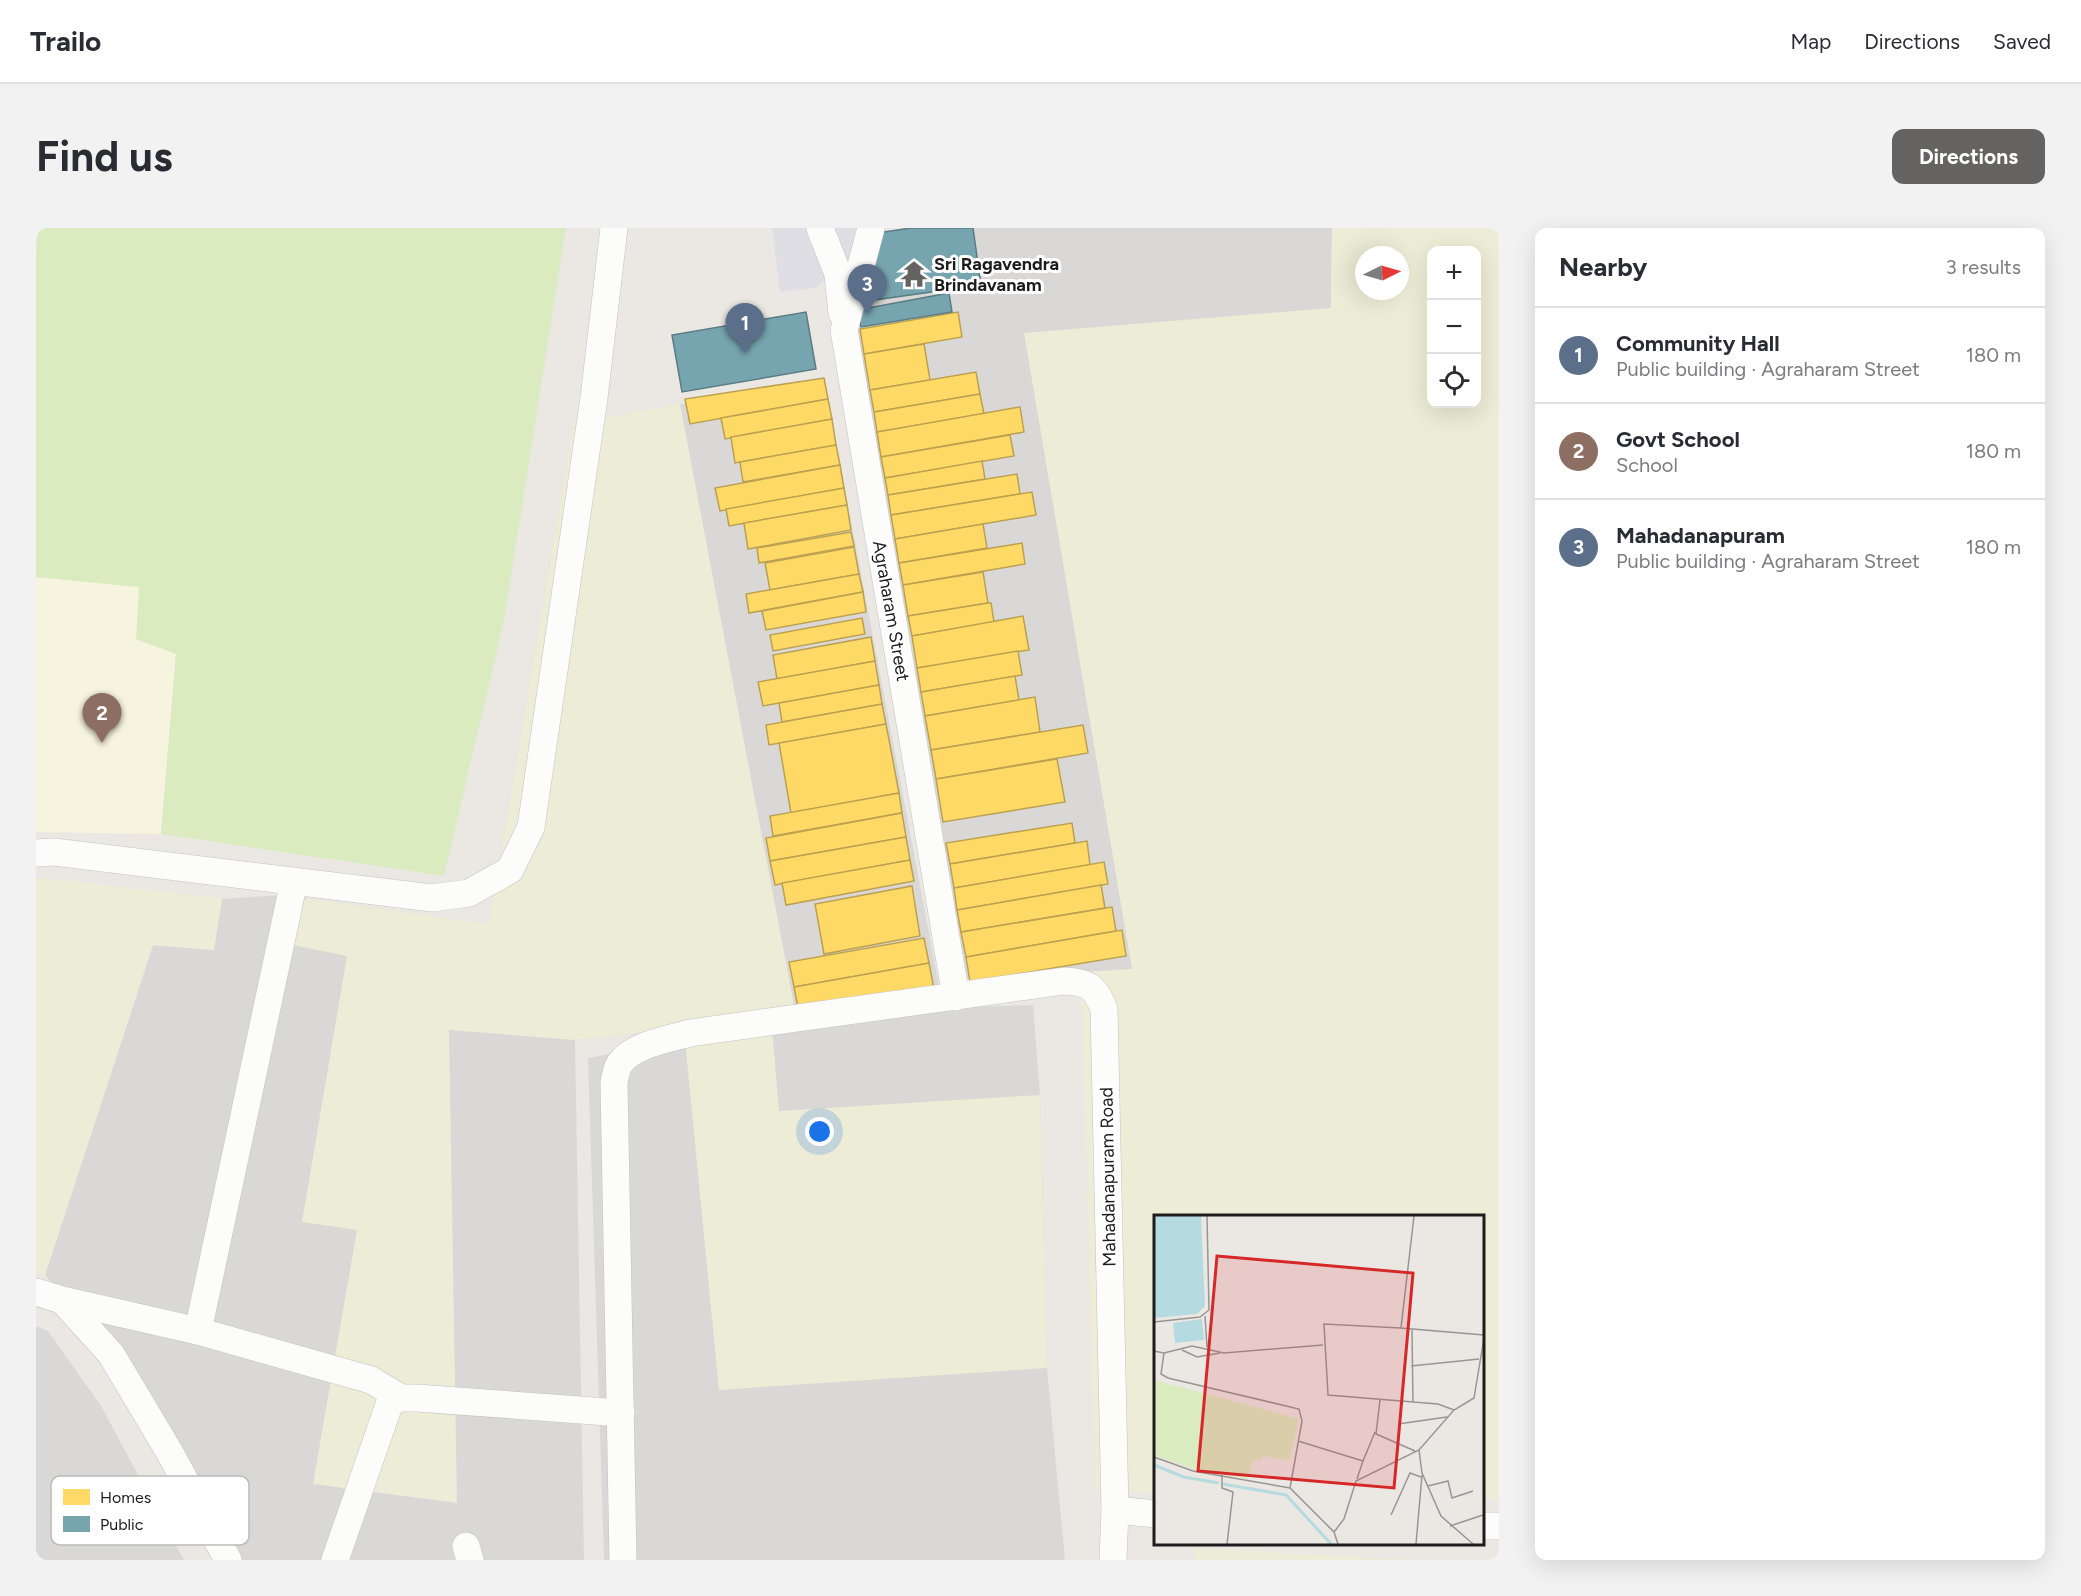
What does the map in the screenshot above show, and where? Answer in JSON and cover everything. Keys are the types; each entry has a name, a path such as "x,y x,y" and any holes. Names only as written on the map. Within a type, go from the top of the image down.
{"street":[{"path":"36,853 54,852 432,898 469,893 510,870 531,827 594,398 614,228"},
{"path":"820,228 838,274 844,330"},
{"name":"Agraharam Street","path":"871,228 844,330 956,997"},
{"path":"198,1331 294,881"},
{"name":"Mahadanapuram Road","path":"623,1560 614,1083 618,1066 626,1056 648,1044 690,1033 1064,981 1082,982 1097,992 1104,1009 1115,1510 1113,1560"},
{"path":"36,1292 198,1331 371,1380 401,1398"},
{"path":"62,1300 111,1354 182,1476"},
{"path":"336,1560 390,1402 401,1398 417,1398 621,1413"},
{"path":"1115,1510 1154,1514"},
{"path":"220,1545 228,1560"}],"shaded area":[{"path":"772,228 870,228 875,259 847,263 815,288 780,292"},
{"path":"973,228 1332,228 1331,308 1348,960 967,978 853,303 981,285"},
{"path":"824,378 940,991 796,1016 575,1040 584,1560 220,1560 212,1545 249,1545 249,1476 174,1476 93,1326 45,1275 153,945 213,950 222,899 282,895 489,924 573,424"},
{"path":"36,577 139,587 176,653 161,834 36,832"},
{"path":"1033,1005 1040,1095 1047,1368 1065,1560 604,1560 588,1058 685,1040 899,1009"},
{"path":"36,1326 48,1331 101,1406 139,1476 51,1476 51,1545 176,1545 184,1560 36,1560"}],"green space":[{"path":"38,228 566,228 504,621 444,876 161,834 176,654 136,639 139,587 36,577 36,260"},
{"path":"1332,228 1499,228 1499,1500 1484,1500 1484,1215 1154,1215 1154,1493 1096,1492 1081,972 1132,969 1024,333 1331,308"},
{"path":"680,404 796,1016 575,1040 449,1030 457,1503 313,1484 357,1230 302,1222 347,956 273,941 282,895 489,924 573,424"},
{"path":"36,877 222,899 214,950 153,945 45,1275 36,1272"},
{"path":"772,1028 779,1111 1040,1095 1047,1368 719,1390 685,1040"},
{"path":"1195,1548 1410,1560 1194,1560"}],"building: Homes":[{"path":"958,312 962,337 864,354 860,329"},
{"path":"924,344 930,380 870,390 864,354"},
{"path":"976,372 980,394 874,412 870,390"},
{"path":"824,378 828,399 690,424 685,399"},
{"path":"980,394 984,414 877,432 874,412"},
{"path":"828,399 832,419 725,439 721,418"},
{"path":"1020,407 1024,432 881,457 877,432"},
{"path":"832,419 836,445 735,463 731,437"},
{"path":"1010,435 1014,456 885,478 881,457"},
{"path":"836,445 840,465 743,482 740,462"},
{"path":"982,461 985,479 888,495 885,478"},
{"path":"840,465 844,488 720,511 715,488"},
{"path":"1017,474 1020,494 891,515 888,495"},
{"path":"844,488 847,505 729,526 726,509"},
{"path":"1032,492 1036,515 895,539 891,515"},
{"path":"847,505 851,530 748,549 744,523"},
{"path":"983,524 987,548 899,563 895,539"},
{"path":"851,532 854,546 759,563 757,548"},
{"path":"1022,543 1025,564 903,585 899,563"},
{"path":"854,547 859,574 770,590 765,563"},
{"path":"983,572 988,603 908,616 903,585"},
{"path":"859,574 863,592 749,613 746,594"},
{"path":"863,592 866,612 766,630 762,611"},
{"path":"991,603 994,622 912,636 908,616"},
{"path":"1023,616 1029,650 917,668 912,636"},
{"path":"862,618 865,634 773,651 770,635"},
{"path":"871,637 875,661 777,679 773,655"},
{"path":"1018,651 1022,675 921,692 917,668"},
{"path":"875,661 879,685 763,706 758,682"},
{"path":"1015,676 1019,700 925,716 921,692"},
{"path":"879,685 882,704 782,722 779,703"},
{"path":"1035,697 1040,732 931,750 925,716"},
{"path":"882,704 886,724 769,745 766,725"},
{"path":"886,724 899,793 791,813 779,743"},
{"path":"1083,725 1088,753 936,779 931,750"},
{"path":"1057,759 1065,802 943,822 936,779"},
{"path":"899,793 902,813 773,836 770,816"},
{"path":"902,813 906,837 770,861 766,838"},
{"path":"1072,823 1075,843 950,864 946,843"},
{"path":"906,837 910,860 775,885 770,861"},
{"path":"1087,841 1090,865 954,888 950,864"},
{"path":"910,860 914,881 786,905 782,883"},
{"path":"1104,862 1108,884 957,910 954,888"},
{"path":"1101,885 1105,908 961,932 957,910"},
{"path":"912,886 920,936 824,954 815,904"},
{"path":"1112,907 1116,931 966,957 961,932"},
{"path":"1122,930 1126,956 970,982 966,957"},
{"path":"924,938 929,963 794,987 789,962"},
{"path":"929,963 934,989 799,1013 794,987"}],"building: Public":[{"name":"Sri Ragavendra Brindavanam","path":"911,228 973,228 981,285 853,303 875,259 871,234"},
{"path":"949,293 952,312 861,327 857,310"},
{"path":"806,312 816,369 682,392 672,335"}],"place":[{"name":"Sri Ragavendra Brindavanam","path":"914,274"},
{"name":"Mahadanapuram","path":"867,314"},
{"name":"Community Hall","path":"745,353"},
{"name":"Govt School","path":"102,743"}]}
